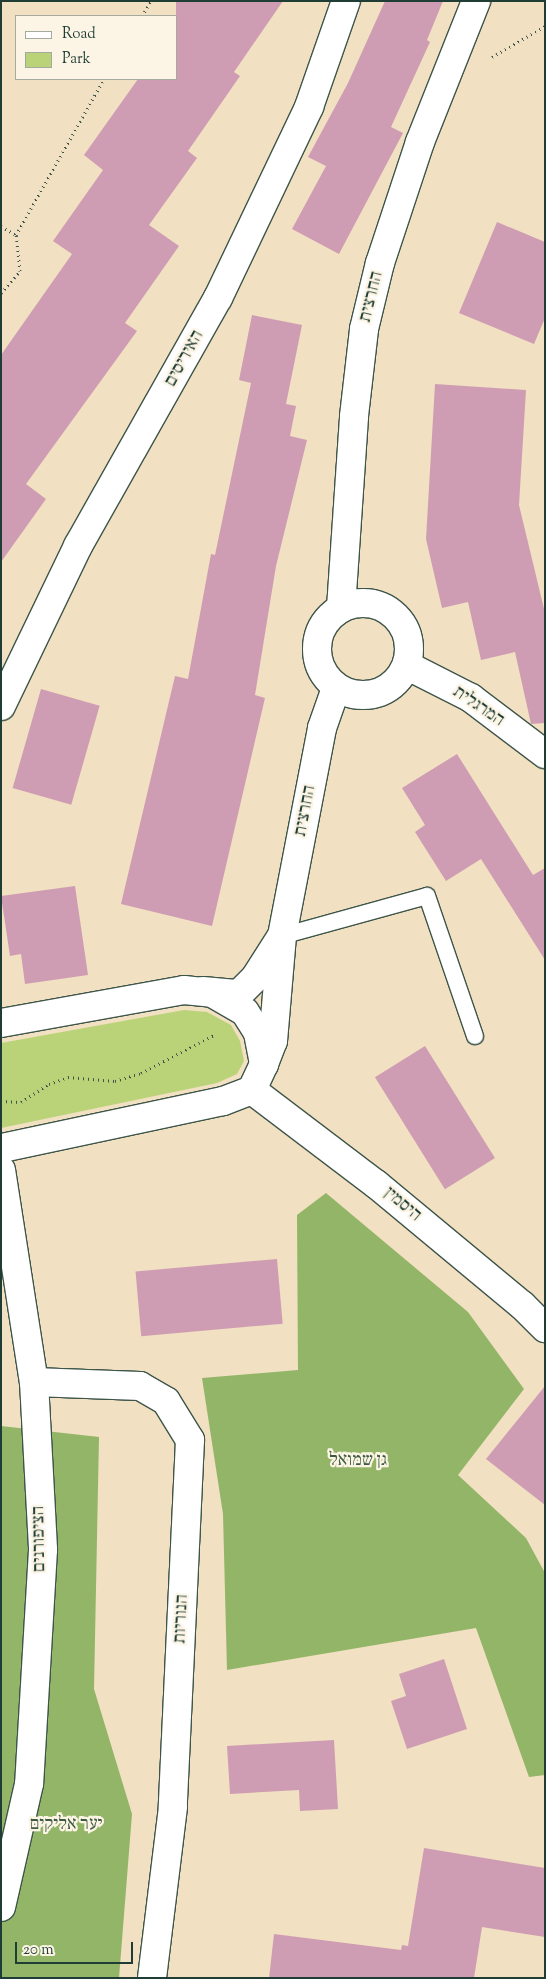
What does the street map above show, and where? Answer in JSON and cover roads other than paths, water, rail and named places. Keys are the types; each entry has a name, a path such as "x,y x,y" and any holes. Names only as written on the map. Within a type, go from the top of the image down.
{"street":[{"name":"האיריסים","path":"1,706 78,546 218,298 309,108 346,1"},
{"name":"החרצית","path":"341,608 354,416 364,329 380,263 420,142 476,1"},
{"path":"357,603 373,604 388,610 400,620 408,634 410,650 408,666 399,680 386,690 371,695 351,694 336,688 319,664 316,648 324,625 341,608 357,603"},
{"name":"המרגלית","path":"408,666 471,698 545,754"},
{"name":"החרצית","path":"252,1090 264,1064 274,1032 282,936 322,728 336,688"},
{"name":"החרצית","path":"184,990 239,994 255,978 282,936"},
{"path":"1,1023 184,990 212,993 232,1002 248,1018 258,1033 264,1064"},
{"path":"1,1148 223,1101 252,1090"},
{"name":"היסמין","path":"252,1090 376,1184 522,1305 545,1328"},
{"name":"הציפורנים","path":"1,1170 34,1382 42,1550 29,1784 1,1907"},
{"name":"הנוריות","path":"34,1382 140,1386 166,1401 190,1440 174,1807 152,1978"}],"lane":[{"path":"282,936 427,896 475,1036"}],"park label":[{"name":"גן שמואל","path":"358,1461"},
{"name":"יער אליקים","path":"66,1825"}]}
